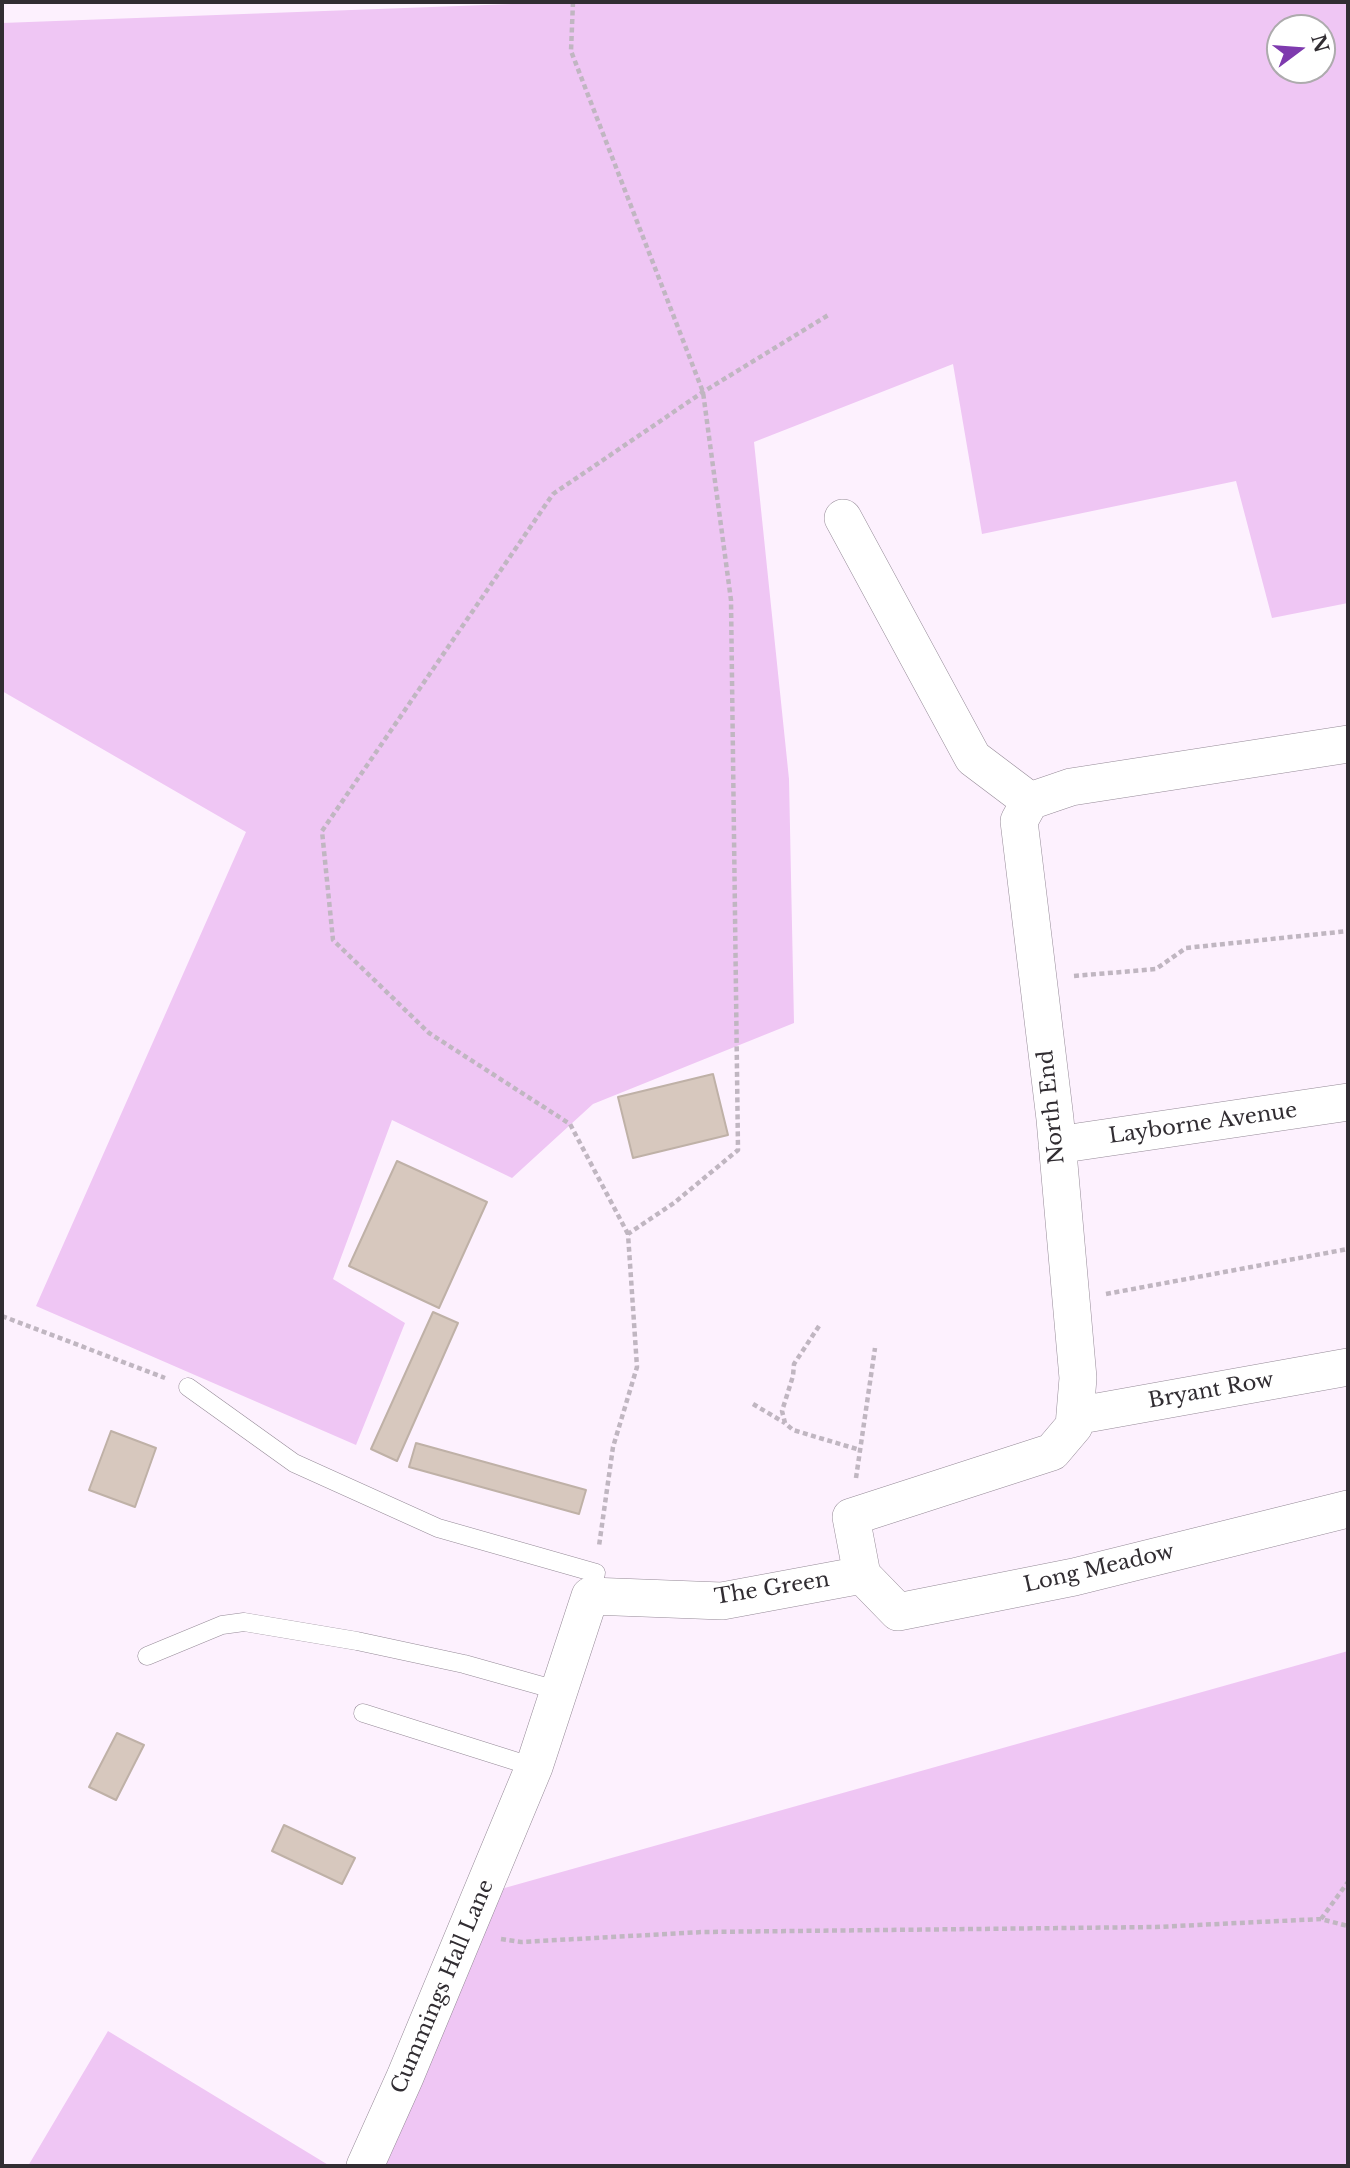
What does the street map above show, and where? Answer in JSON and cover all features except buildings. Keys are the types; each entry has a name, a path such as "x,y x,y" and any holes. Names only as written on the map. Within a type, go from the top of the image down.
{"street":[{"path":"843,518 972,758 1030,801 1071,787 1348,744"},
{"name":"North End","path":"1030,801 1019,821 1057,1145 1078,1378 1075,1416"},
{"name":"Layborne Avenue","path":"1057,1145 1348,1102"},
{"name":"Bryant Row","path":"1075,1416 1348,1367"},
{"path":"862,1575 851,1517 1052,1452 1074,1426 1075,1416"},
{"name":"Long Meadow","path":"862,1575 898,1612 1074,1577 1348,1509"},
{"name":"The Green","path":"593,1584 722,1601 862,1575"},
{"path":"534,1767 593,1584"},
{"name":"Cummings Hall Lane","path":"365,2166 405,2077 534,1767"}],"lane":[{"path":"188,1387 294,1463 438,1528 593,1584"},
{"path":"147,1656 222,1625 244,1622 358,1641 464,1664 559,1690"},
{"path":"363,1713 534,1767"}],"path":[{"path":"573,2 571,51 704,392 731,600 738,1150 674,1203 628,1234"},
{"path":"593,1584 613,1447 638,1367 628,1234 570,1124 429,1033 333,940 322,831 553,494 704,392 830,314"},
{"path":"1038,980 1156,969 1186,948 1348,931"},
{"path":"1071,1301 1348,1249"},
{"path":"2,1317 188,1387"},
{"path":"785,1423 782,1411 794,1364 819,1326"},
{"path":"851,1517 875,1348"},
{"path":"753,1404 793,1430 860,1450"},
{"path":"1321,1919 1348,1882"},
{"path":"465,1933 522,1942 703,1932 1156,1927 1321,1919 1348,1926"}],"shaded area":[{"path":"566,2 1348,2 1348,603 1272,618 1236,481 982,534 953,364 754,442 789,779 794,1023 593,1104 512,1178 392,1120 333,1279 405,1323 356,1445 36,1306 246,832 2,691 2,23"},
{"path":"1348,1651 1348,2166 362,2166 501,1889"},
{"path":"108,2031 330,2166 28,2166"}]}
